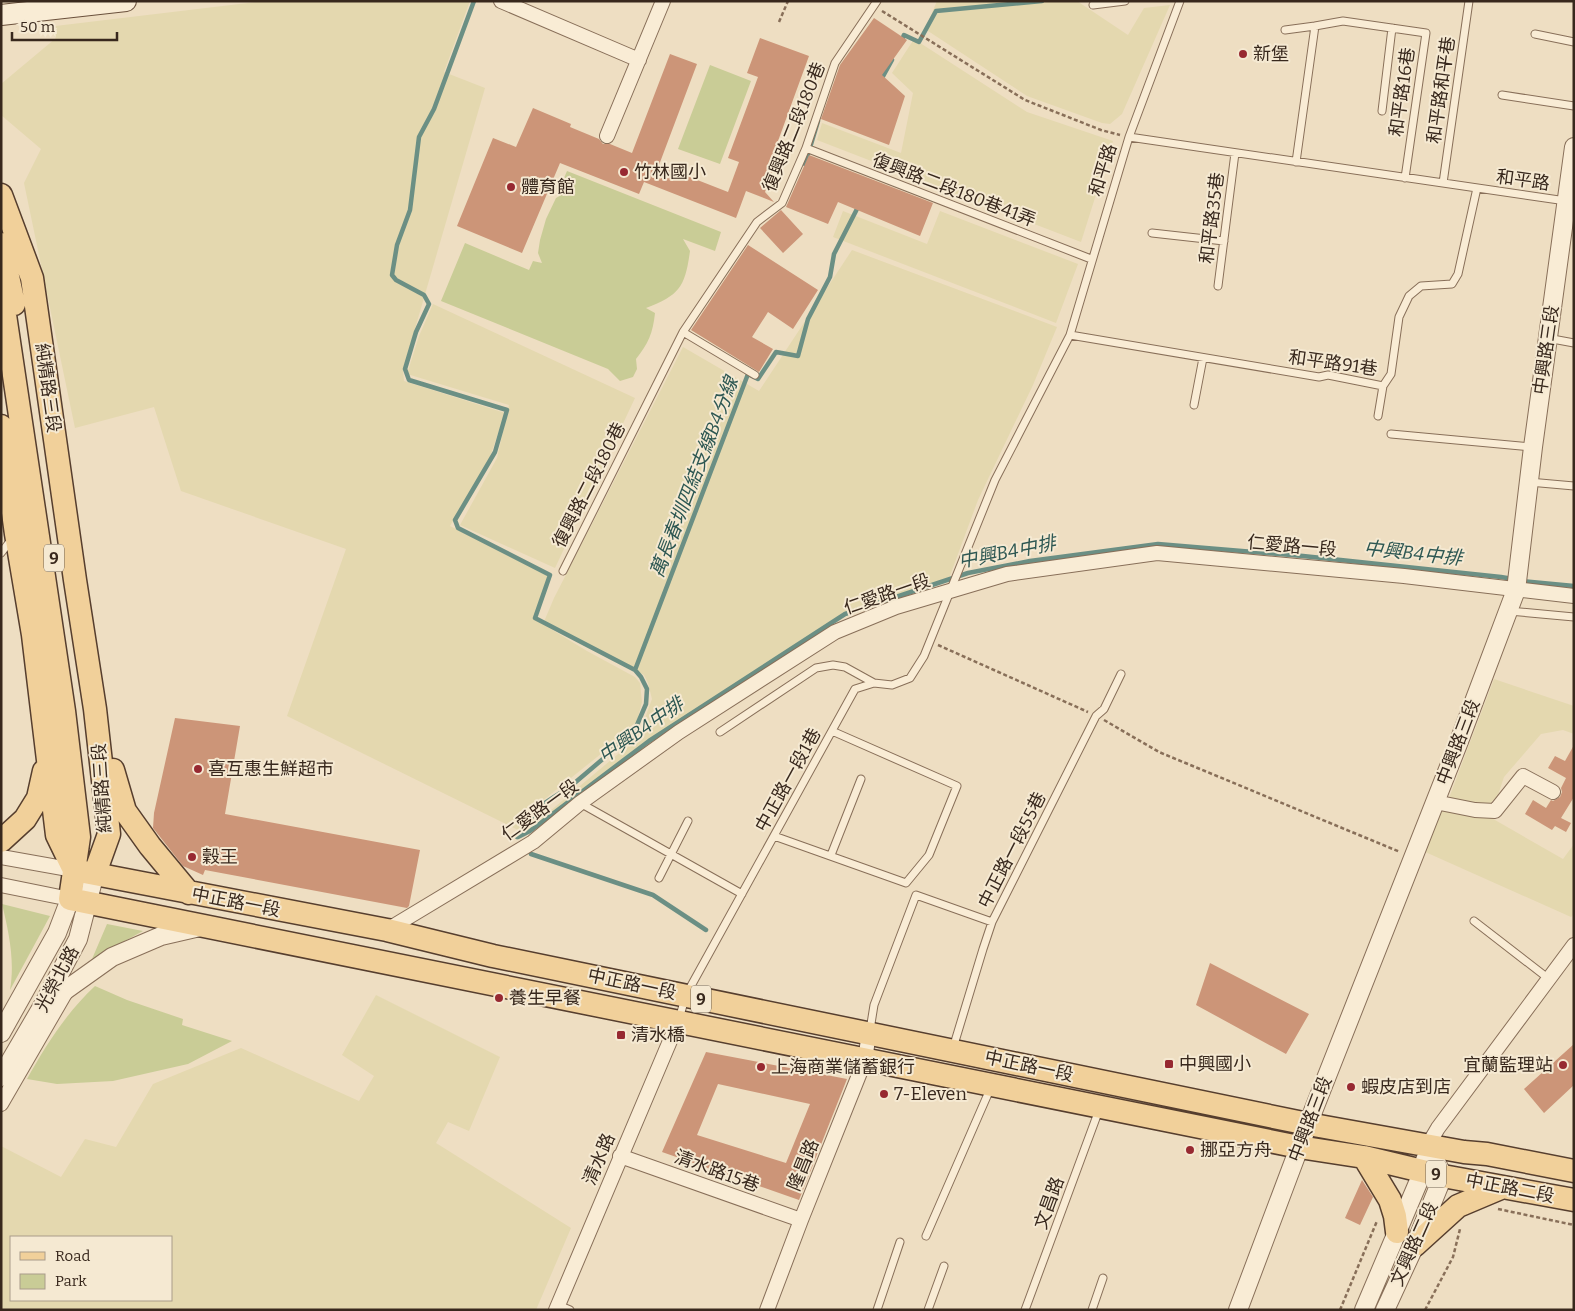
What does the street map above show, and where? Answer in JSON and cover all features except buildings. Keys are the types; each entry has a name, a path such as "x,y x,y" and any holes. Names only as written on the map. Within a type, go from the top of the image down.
{"main road":[{"path":"1,15 126,1"},
{"name":"純精路三段","path":"1,195 32,278 95,709 109,834 85,872"},
{"name":"純精路三段","path":"1,244 41,453 74,704 89,798 85,872 79,901"},
{"name":"純精路三段","path":"1,288 64,711 85,872"},
{"path":"1,426 16,534 33,635 58,835 85,872"},
{"path":"95,709 125,811 188,893"},
{"path":"1,841 25,819 38,798 44,776 46,740"},
{"name":"中正路一段","path":"85,872 387,930 493,956 1308,1124"},
{"name":"中正路一段","path":"79,901 1299,1147"},
{"name":"中正路二段","path":"1308,1124 1464,1152 1487,1154 1574,1171"},
{"name":"中正路二段","path":"1299,1147 1364,1157 1433,1173 1574,1200"},
{"path":"1364,1157 1390,1200 1406,1239 1458,1206 1503,1186"}],"street":[{"path":"501,1 639,60"},
{"path":"607,136 663,1"},
{"name":"中興路三段","path":"1238,1310 1299,1147 1516,590 1547,338 1570,202 1574,147"},
{"name":"仁愛路一段","path":"387,930 533,842 580,803 679,732 835,632 896,607 1007,574 1157,553 1404,576 1574,596"},
{"path":"1435,802 1475,810 1495,811 1523,776 1554,792"},
{"path":"1,857 85,872"},
{"path":"1,885 79,901"},
{"name":"光榮北路","path":"1,1077 43,1005 78,939 79,901"},
{"name":"光榮北路","path":"1,1033 57,934 79,901"},
{"path":"43,1005 112,957 161,936 202,926"},
{"path":"1428,1145 1438,1128 1574,945"},
{"name":"光榮北路","path":"1,1104 69,987"},
{"name":"清水路","path":"561,1308 620,1156 678,1022"},
{"name":"隆昌路","path":"766,1310 865,1060 870,1033"},
{"name":"文興路二段","path":"1385,1310 1406,1239 1433,1173 1428,1145"},
{"name":"清水路15巷","path":"620,1156 801,1220"},
{"name":"文興路二段","path":"1364,1310 1378,1278 1406,1239"}],"lane":[{"path":"1093,5 1125,1"},
{"path":"1128,137 1180,1"},
{"name":"和平路和平巷","path":"1443,183 1469,1"},
{"name":"復興路二段180巷","path":"563,571 683,332 757,222 782,203 806,148 836,63 875,4"},
{"name":"和平路16巷","path":"1285,30 1343,21 1426,33 1406,178"},
{"path":"1296,162 1315,26"},
{"path":"1382,111 1392,28"},
{"path":"1535,34 1574,42"},
{"path":"1502,95 1574,106"},
{"name":"和平路","path":"951,592 995,480 1070,335 1128,137 1570,202"},
{"name":"復興路二段180巷41弄","path":"806,148 1092,259"},
{"name":"和平路35巷","path":"1218,286 1235,153"},
{"name":"和平路91巷","path":"1070,335 1319,377 1328,375 1383,386 1391,374 1400,317 1409,296 1421,286 1452,284 1458,274 1477,188"},
{"path":"1152,233 1224,242"},
{"path":"683,332 756,375"},
{"path":"1547,338 1574,343"},
{"path":"1194,405 1203,358"},
{"path":"1378,416 1383,386"},
{"path":"1391,434 1533,447"},
{"path":"1528,482 1574,486"},
{"path":"1,553 16,534"},
{"name":"中正路一段1巷","path":"678,1022 686,996 855,689 874,682 892,685 910,678 924,656 951,592"},
{"path":"1508,611 1574,617"},
{"path":"720,732 816,668 833,664 846,667 874,682"},
{"name":"中正路一段55巷","path":"952,1050 992,922 1096,716 1104,709 1121,674"},
{"path":"774,836 906,883 929,855 957,786 832,731"},
{"path":"831,855 861,779"},
{"path":"580,803 742,894"},
{"path":"659,878 688,821"},
{"path":"870,1033 874,1004 916,895 992,922"},
{"path":"1474,921 1549,978"},
{"path":"926,1236 992,1086"},
{"name":"文昌路","path":"1025,1310 1100,1107"},
{"path":"877,1310 900,1242"},
{"path":"928,1310 944,1266"},
{"path":"1092,1310 1104,1278"},
{"name":"文興路二段","path":"1357,1310 1378,1278"}],"path":[{"path":"779,22 788,1"},
{"path":"875,4 1025,100 1101,130 1128,137"},
{"path":"930,641 1096,716 1159,752 1413,857"},
{"path":"1498,1209 1574,1225"},
{"path":"1340,1310 1377,1221"},
{"path":"1425,1310 1453,1257 1461,1225"}],"shaded area":[{"path":"264,1 470,1 444,72 485,88 403,370 404,381 505,413 490,457 450,526 550,577 534,619 543,624 554,598 683,347 759,391 852,250 1057,327 1033,385 978,500 948,581 864,608 838,620 525,832 636,739 652,699 644,675 546,626 635,677 640,683 642,702 637,721 622,737 541,802 518,830 287,716 346,549 181,491 154,407 75,428 24,183 41,149 1,115 1,84 56,38 47,27"},
{"path":"937,1 1077,1 1128,35 1144,8 1170,5 1122,114 1110,124 1102,123 1027,96 925,29"},
{"path":"914,39 1027,112 1113,141 1081,242 817,140 822,123 901,153 913,93 892,73"},
{"path":"843,211 927,244 940,211 1078,264 1056,323 833,237"},
{"path":"433,304 635,398 555,568 460,525 497,458 509,405 407,374 419,336"},
{"path":"1494,679 1574,706 1574,734 1563,730 1541,734 1504,777 1498,795 1489,805 1449,798"},
{"path":"1440,807 1488,816 1563,859 1574,844 1574,914 1571,917 1423,851"},
{"path":"376,995 500,1057 469,1131 448,1122 436,1143 571,1228 536,1310 1,1310 1,1146 61,1177 85,1139 116,1147 153,1084 241,1048 359,1101 374,1076 342,1055"}],"green space":[{"path":"710,65 751,81 720,164 678,149"},
{"path":"567,171 721,232 715,251 683,239 690,251 683,281 674,294 646,308 655,313 653,327 647,343 636,359 637,369 633,377 620,381 608,369 441,301 465,243 529,270 533,261 542,263 538,253 540,240 546,219 556,198 565,193 559,190"},
{"path":"2,904 50,916 10,990 12,958"},
{"path":"107,924 143,931 92,959"},
{"path":"95,986 127,1000 183,1019 182,1025 232,1041 188,1064 113,1081 57,1084 27,1079 58,1030 75,1007"}],"waterway":[{"path":"474,1 434,109 419,137 410,210 397,245 392,275 396,280 424,295 429,304 416,332 405,369 409,380 507,410 495,452 455,520 458,528 550,575 535,618 635,670 647,689 646,704 637,725 604,758 571,786 545,803 529,820 517,837"},
{"name":"萬長春圳四結支線B4分線","path":"901,42 904,35 919,42 936,11 1042,1"},
{"name":"萬長春圳四結支線B4分線","path":"881,80 892,60"},
{"name":"萬長春圳四結支線B4分線","path":"805,164 818,121"},
{"name":"萬長春圳四結支線B4分線","path":"635,670 748,374 758,379 776,352 798,356 808,319 830,277 834,254 858,207 856,206"},
{"name":"中興B4中排","path":"518,837 530,831 649,741 845,614 968,573 1030,561 1158,544 1303,556 1513,579"},
{"name":"中興B4中排","path":"1521,581 1574,586"},
{"path":"531,854 653,895 706,930"}],"place":[{"name":"新堡","path":"1243,54"},
{"name":"竹林國小","path":"624,172"},
{"name":"體育館","path":"511,187"},
{"name":"喜互惠生鮮超市","path":"198,769"},
{"name":"穀王","path":"192,857"},
{"name":"養生早餐","path":"499,998"},
{"name":"清水橋","path":"621,1035"},
{"name":"中興國小","path":"1169,1064"},
{"name":"宜蘭監理站","path":"1563,1065"},
{"name":"上海商業儲蓄銀行","path":"761,1067"},
{"name":"蝦皮店到店","path":"1351,1087"},
{"name":"7-Eleven","path":"884,1094"},
{"name":"挪亞方舟","path":"1190,1150"}]}
